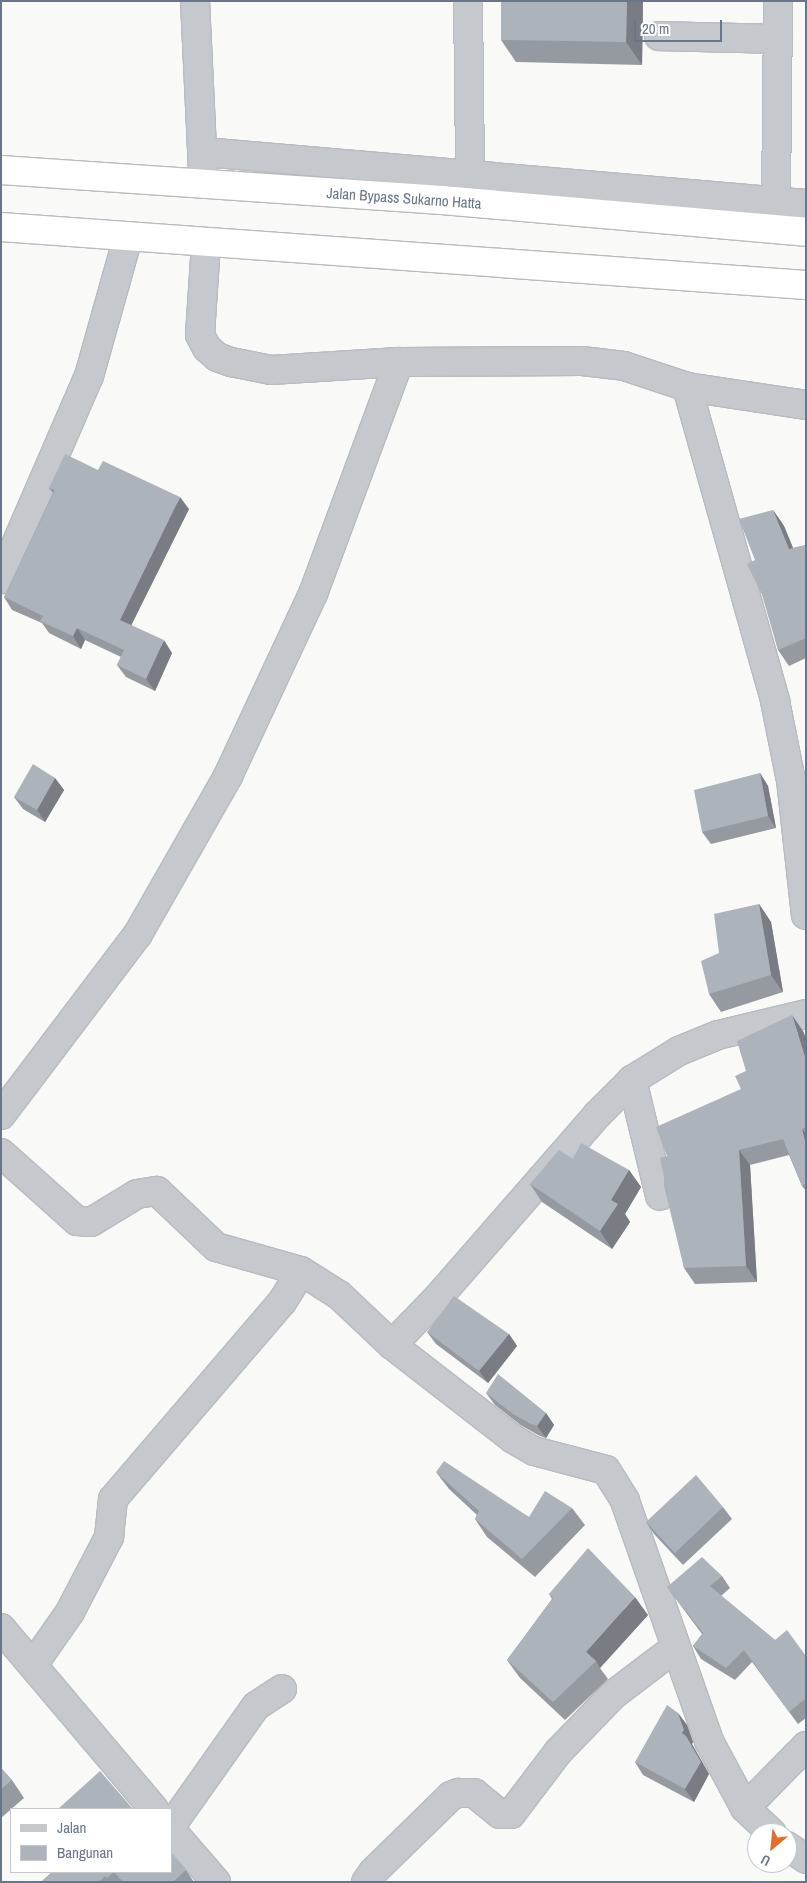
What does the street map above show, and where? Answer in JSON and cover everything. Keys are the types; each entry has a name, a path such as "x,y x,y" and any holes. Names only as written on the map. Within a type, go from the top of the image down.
{"highway":[{"name":"Jalan Bypass Sukarno Hatta","path":"1,170 442,200 806,232"},
{"path":"1,228 806,285"}],"street":[{"path":"195,1 204,152 203,185"},
{"path":"468,1 470,175"},
{"path":"776,202 778,1"},
{"path":"659,36 778,39"},
{"path":"204,152 806,204"},
{"path":"1,579 89,376 128,237"},
{"path":"206,244 199,330 202,342 217,357 249,367 272,370 398,362 582,361 624,366 686,387 806,405"},
{"path":"1,1115 138,934 228,776 313,594 398,362"},
{"path":"686,387 776,701 791,780 806,915"},
{"path":"392,1344 441,1294 598,1114 632,1080 678,1051 718,1035 806,1014"},
{"path":"632,1080 660,1196"},
{"path":"1,1153 77,1221 91,1222 137,1194 157,1191 216,1247 300,1271 338,1295 392,1344 512,1439 534,1451 606,1470 624,1501 675,1648 710,1741 745,1808 761,1823"},
{"path":"33,1665 70,1612 109,1537 114,1499 282,1302 300,1271"},
{"path":"1,1628 153,1808"},
{"path":"366,1882 373,1872 451,1796 458,1793 474,1793 500,1814 512,1814 558,1752 613,1695 675,1648"},
{"path":"172,1825 256,1706 282,1689"},
{"path":"745,1808 806,1746"},
{"path":"172,1831 216,1882"}],"building":[{"path":"501,1 627,1 626,42 501,40"},
{"path":"65,454 98,470 103,461 180,497 120,620 164,640 146,679 117,665 124,650 77,628 73,636 40,621 43,616 4,597 55,490 49,488"},
{"path":"773,510 789,549 806,545 806,638 778,650 762,595 747,564 755,560 739,519"},
{"path":"33,764 55,778 37,810 14,797"},
{"path":"760,773 768,816 702,832 694,790"},
{"path":"759,904 771,975 709,994 701,961 719,953 714,914"},
{"path":"792,1015 806,1060 806,1127 802,1129 806,1145 806,1184 802,1186 783,1139 739,1150 746,1266 684,1268 664,1186 660,1158 667,1156 656,1127 741,1089 735,1076 746,1071 737,1041"},
{"path":"581,1143 629,1170 611,1200 618,1204 600,1231 530,1184 559,1150 573,1159"},
{"path":"454,1296 509,1334 479,1371 427,1332"},
{"path":"498,1374 546,1413 537,1426 513,1414 486,1393"},
{"path":"444,1461 529,1517 545,1491 572,1508 522,1559 475,1519 479,1511 436,1472"},
{"path":"696,1475 723,1507 675,1553 646,1522"},
{"path":"588,1548 635,1597 586,1652 596,1661 553,1702 507,1660 553,1598 549,1594"},
{"path":"702,1557 722,1576 710,1586 775,1640 787,1630 806,1656 806,1698 789,1712 744,1650 726,1668 693,1646 703,1633 667,1587"},
{"path":"667,1705 678,1713 684,1730 682,1733 686,1736 701,1762 685,1789 635,1762"},
{"path":"1,1768 12,1780 1,1789"},
{"path":"100,1771 132,1808 59,1808"},
{"path":"172,1854 186,1870 173,1882 123,1882 115,1873 172,1873"},
{"path":"51,1873 113,1873 107,1878 105,1876 99,1882 41,1882"}]}
